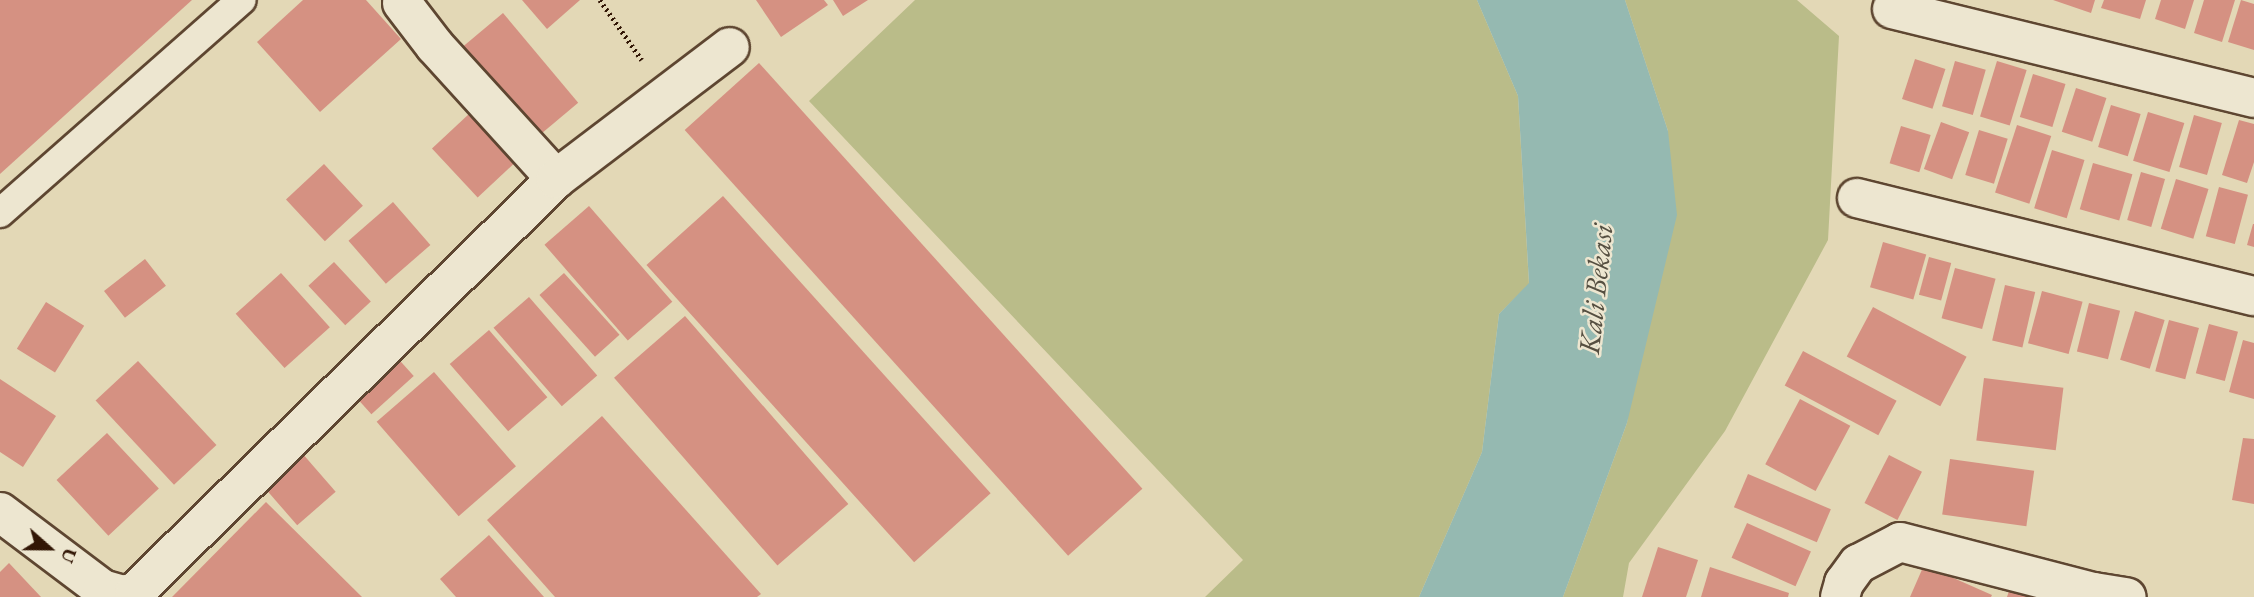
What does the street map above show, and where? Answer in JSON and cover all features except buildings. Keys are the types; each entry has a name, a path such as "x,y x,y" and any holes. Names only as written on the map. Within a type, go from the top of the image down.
{"street":[{"path":"402,3 435,46 556,179"},
{"path":"1892,9 2254,98"},
{"path":"0,512 102,589 123,596 143,586 556,179 730,47"},
{"path":"1857,198 2254,296"},
{"path":"1840,597 1844,583 1858,564 1900,542 2104,595"}],"lane":[{"path":"0,213 242,0"}],"path":[{"path":"600,0 667,94"}],"green space":[{"path":"915,0 1477,0 1518,96 1529,284 1499,314 1482,452 1419,597 1205,597 1243,560 809,101"},
{"path":"1625,0 1797,0 1839,36 1828,240 1725,431 1629,563 1623,597 1563,597 1627,423 1668,131"}],"water":[{"name":"Kali Bekasi","path":"1477,0 1625,0 1668,131 1677,215 1627,423 1563,597 1419,597 1482,452 1499,314 1529,283 1518,96"}]}
